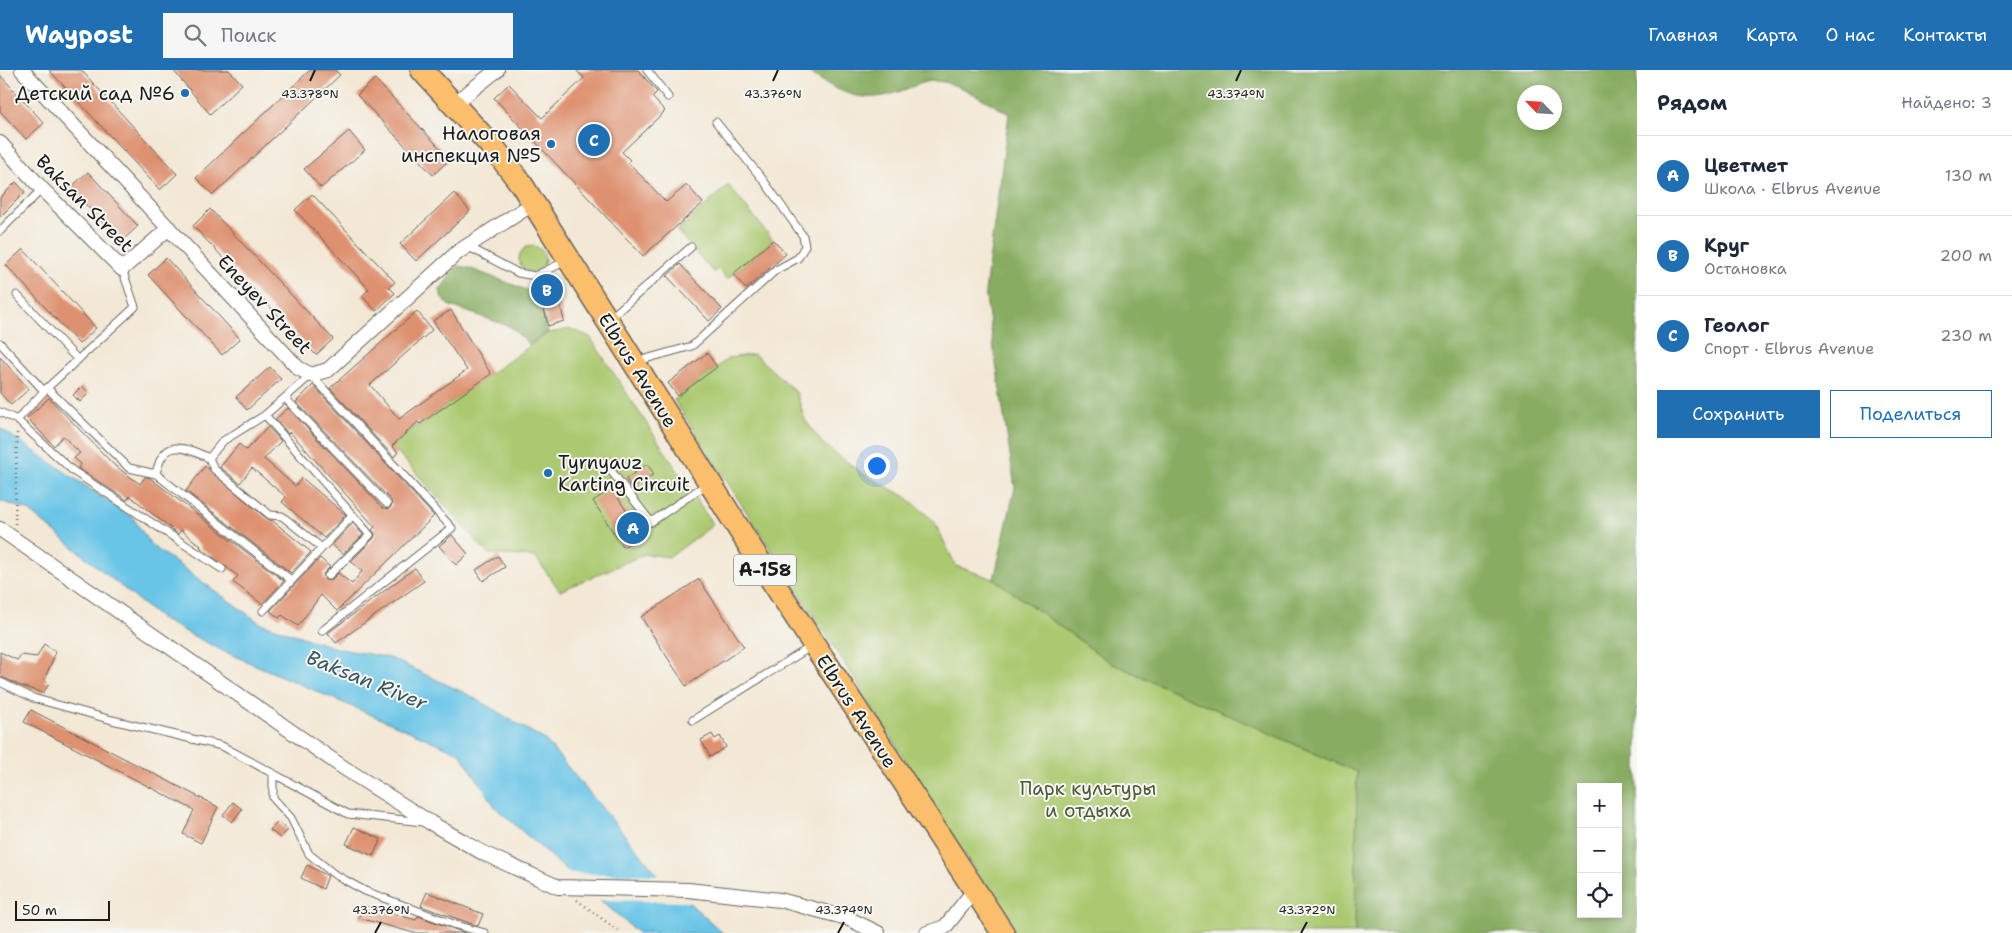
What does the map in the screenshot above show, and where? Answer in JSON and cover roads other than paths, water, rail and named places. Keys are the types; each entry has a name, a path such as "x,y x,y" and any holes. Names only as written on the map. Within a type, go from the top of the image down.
{"main road":[{"name":"Elbrus Avenue","path":"422,70 502,158 534,203 814,645 904,784 976,888 1003,933"}],"street":[{"name":"Eneyev Street","path":"22,70 298,368 311,375 328,370 467,245 534,203"},
{"path":"454,104 497,70"},
{"name":"Baksan Street","path":"0,143 42,189 122,269 169,228"},
{"path":"0,529 344,768 431,823 483,853 558,887 688,890 780,900 847,918 878,933"},
{"path":"927,933 946,927 976,888"}],"lane":[{"path":"647,70 668,97"},
{"path":"633,362 692,346 776,270 798,258 805,246 802,236 764,181 716,122"},
{"path":"0,231 42,189"},
{"path":"467,245 518,273 535,276 569,260"},
{"path":"607,321 691,246"},
{"path":"17,420 46,390 135,307 122,269"},
{"path":"17,295 78,360"},
{"path":"0,342 46,390 129,468 156,474 291,580"},
{"path":"209,458 223,441 265,415 311,375 452,528 322,631"},
{"path":"285,398 386,504"},
{"path":"0,412 4,416 17,420 73,471 222,569"},
{"path":"265,415 370,535 328,576"},
{"path":"156,474 159,461 167,450 180,446 209,458 214,469 270,515 282,516 322,548"},
{"path":"612,472 650,522 710,482"},
{"path":"262,611 353,515"},
{"path":"693,720 814,645"},
{"path":"0,682 33,698 112,720 222,746 348,814 431,823"},
{"path":"273,773 273,798 291,818 309,854 334,874 365,890 456,925 484,933"}],"water":[{"name":"Baksan River","path":"0,428 133,518 151,545 260,623 336,648 390,658 469,695 545,740 660,877 723,933 638,933 496,808 460,753 223,651 161,619 28,510 0,501"}],"place":[{"name":"Детский сад №6","path":"185,93"},
{"name":"Геолог","path":"594,140"},
{"name":"Налоговая инспекция №5","path":"551,144"},
{"name":"Круг","path":"547,290"},
{"name":"Tyrnyauz Karting Circuit","path":"548,473"},
{"name":"Цветмет","path":"633,528"}],"park label":[{"name":"Парк культуры и отдыха","path":"1088,799"}]}
